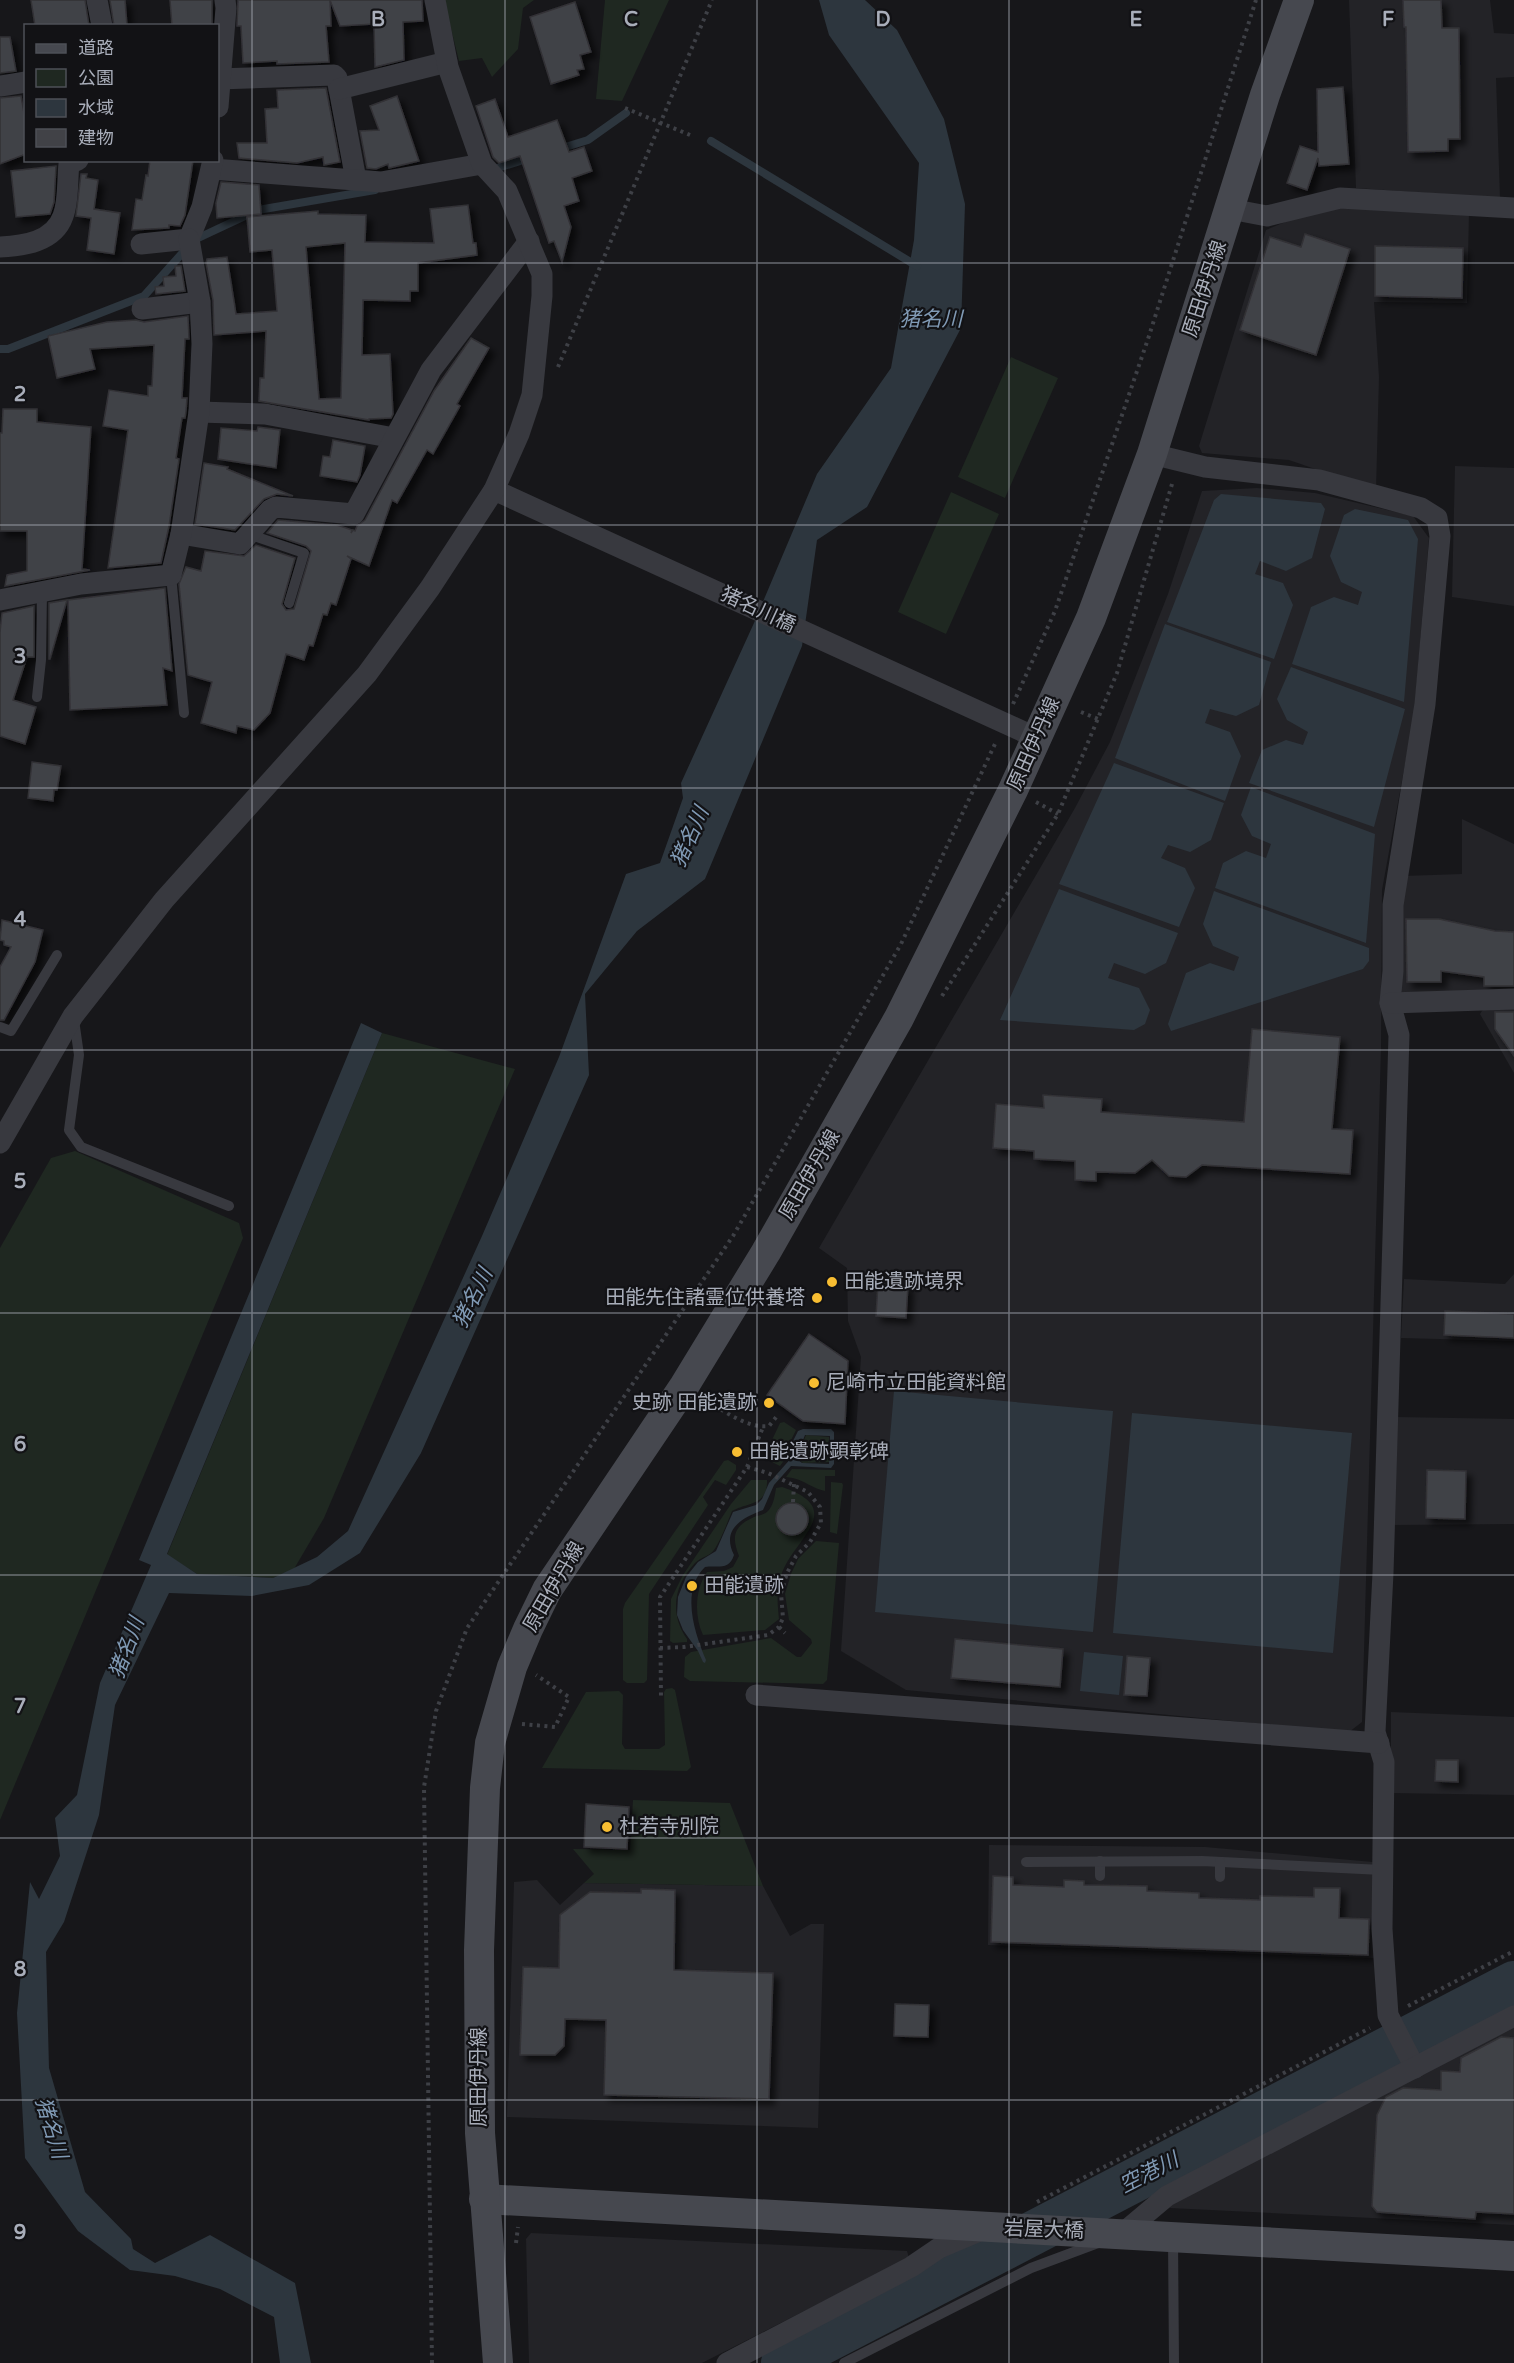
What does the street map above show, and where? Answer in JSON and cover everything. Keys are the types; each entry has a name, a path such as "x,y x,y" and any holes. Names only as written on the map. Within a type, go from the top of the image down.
{"street":[{"path":"97,0 102,24"},
{"path":"225,0 219,79 334,75 337,78 356,180"},
{"path":"0,1143 73,1016 164,900 367,674 430,588 494,490 519,434 532,395 542,296 542,274 507,191 482,164 447,62 435,0"},
{"name":"原田伊丹線","path":"498,2363 480,2133 479,1950 485,1788 490,1743 497,1712 512,1667 547,1590 689,1378 766,1252 899,1018 980,860 1165,457 1230,209 1265,95 1299,0"},
{"path":"339,89 447,62"},
{"path":"0,86 24,82"},
{"path":"0,247 20,246 42,239 53,231 63,216 69,164 74,162"},
{"path":"0,600 81,584 171,575 181,534 199,412 202,344 200,302 189,239 202,207 212,165 381,182 482,164"},
{"path":"1230,209 1267,216 1340,198 1514,208"},
{"path":"141,244 189,239"},
{"path":"181,534 240,543 270,510 276,507 354,514 430,370 529,241"},
{"path":"142,309 200,302"},
{"path":"199,412 265,414 394,438"},
{"path":"1165,457 1205,467 1319,480 1421,508 1437,518 1440,536 1425,704 1393,905 1393,970 1390,1003 1399,1035 1383,1573 1375,1732 1384,1762 1382,1929 1389,2021 1412,2064"},
{"name":"猪名川橋","path":"494,490 1003,714 1037,738"},
{"path":"1390,1003 1514,999"},
{"path":"756,1695 1379,1743"},
{"path":"1112,2233 1167,2196 1412,2064 1514,2016"},
{"name":"岩屋大橋","path":"484,2199 1514,2256"},
{"path":"727,2363 911,2267 939,2248 987,2227"}],"lane":[{"path":"248,534 304,552 289,603"},
{"path":"171,575 184,713"},
{"path":"37,697 42,592"},
{"path":"0,1027 11,1031 57,955"},
{"path":"73,1016 79,1054 69,1130 81,1147 229,1206"},
{"path":"1100,1861 1100,1876"},
{"path":"1026,1863 1220,1862 1382,1870"},
{"path":"1220,1862 1220,1877"},
{"path":"844,2363 1030,2268 1112,2233"},
{"path":"1173,2236 1174,2363"}],"path":[{"path":"555,376 712,0"},
{"path":"1003,714 1055,611 1148,339 1256,0"},
{"path":"625,108 690,135"},
{"path":"941,998 1058,814 1118,673 1165,457"},
{"path":"1081,712 1098,719"},
{"path":"1036,802 1058,814"},
{"path":"701,1412 714,1392"},
{"path":"708,1402 747,1423 763,1427 769,1426 777,1416"},
{"path":"661,1697 660,1597 747,1467 763,1427"},
{"path":"660,1648 684,1647 768,1635 779,1627 783,1618 781,1593 787,1573 796,1556 810,1542 821,1523 820,1507 814,1498 794,1484 786,1484 768,1473 747,1467"},
{"path":"793,1502 794,1484"},
{"path":"779,1627 785,1633"},
{"path":"513,1724 555,1727 569,1696 532,1672"},
{"path":"1030,2205 1389,2021 1407,2006 1514,1951"},
{"path":"514,2251 518,2236 518,2200"}],"shaded area":[{"path":"1349,0 1490,0 1494,33 1514,34 1514,77 1496,78 1500,198 1356,188"},
{"path":"1339,205 1469,213 1467,303 1374,302 1379,377 1376,490 1289,460 1202,453 1199,446 1266,230 1316,209"},
{"path":"1455,466 1514,468 1514,606 1452,597"},
{"path":"1257,488 1315,493 1413,516 1429,538 1414,715 1382,890 1381,1048 1362,1722 1349,1732 906,1690 841,1651 861,1357 848,1321 847,1268 819,1248 1075,808 1110,742 1168,594 1202,491"},
{"path":"1462,819 1514,844 1514,989 1403,993 1401,991 1403,876 1462,874"},
{"path":"1486,1005 1514,1006 1514,1073 1480,1014"},
{"path":"1514,1274 1514,1341 1401,1338 1404,1279 1505,1284"},
{"path":"1396,1417 1514,1419 1514,1524 1394,1525"},
{"path":"1391,1712 1514,1717 1514,1795 1391,1793"},
{"path":"989,1845 1205,1847 1373,1862 1374,1958 988,1945"},
{"path":"537,1880 560,1905 584,1883 763,1886 790,1936 811,1924 824,1924 818,2128 507,2117 514,1882"},
{"path":"1514,2024 1514,2225 1170,2208 1171,2203"},
{"path":"531,2233 907,2251 909,2258 702,2363 529,2363 526,2239"}],"green space":[{"path":"444,0 534,0 523,8 518,49 492,77 482,58 459,61"},
{"path":"605,0 669,0 622,101 596,99"},
{"path":"1011,357 1058,378 1005,498 958,477"},
{"path":"951,492 999,514 946,634 898,612"},
{"path":"382,1033 515,1069 324,1518 294,1569 273,1578 197,1574 167,1555"},
{"path":"75,1151 239,1223 243,1238 0,1820 0,1248 51,1158"},
{"path":"784,1422 796,1430 791,1440 791,1455 780,1466 772,1462 772,1440 780,1423"},
{"path":"806,1435 829,1437 830,1462 803,1463 797,1458"},
{"path":"728,1460 736,1465 736,1470 726,1485 715,1480 703,1497 708,1505 649,1594 647,1680 644,1683 627,1683 623,1680 623,1609 625,1603 724,1461"},
{"path":"792,1469 835,1470 835,1476 825,1476 825,1491 786,1477"},
{"path":"751,1480 767,1480 764,1495 756,1502 732,1511 714,1550 695,1563 682,1580 678,1590 676,1609 687,1642 673,1643 670,1641 671,1599 683,1575 731,1504"},
{"path":"831,1482 843,1485 837,1534 830,1532"},
{"path":"782,1487 801,1495 811,1504 814,1513 807,1534 781,1574 778,1593 779,1619 765,1630 703,1635 698,1620 697,1603 703,1579 707,1572 724,1571 733,1567 739,1556 735,1543 738,1528 747,1520 768,1511 776,1488"},
{"path":"816,1541 839,1543 827,1680 823,1684 690,1681 684,1677 685,1657 691,1652 771,1638 797,1657 801,1657 812,1643 811,1639 789,1620 785,1594 798,1559"},
{"path":"672,1688 675,1690 691,1767 687,1771 542,1768 586,1692 619,1691 623,1695 622,1744 625,1749 659,1749 665,1745 664,1692"},
{"path":"633,1800 730,1803 763,1886 584,1883 594,1874 573,1849 630,1850"}],"water":[{"name":"猪名川","path":"819,0 865,0 897,30 944,119 965,204 961,328 867,507 817,540 802,646 705,879 637,931 585,994 589,1075 421,1453 360,1553 309,1585 252,1596 169,1593 115,1705 99,1815 64,1922 46,1952 49,2068 85,2192 131,2239 133,2249 155,2263 210,2235 295,2283 311,2363 280,2363 274,2317 220,2289 175,2276 130,2270 78,2231 25,2158 17,2013 30,1882 39,1899 60,1856 55,1818 77,1795 100,1683 151,1565 139,1560 361,1023 382,1033 167,1554 197,1574 273,1578 317,1557 348,1531 482,1236 559,1057 626,874 660,863 683,798 681,783 754,623 817,474 891,368 914,240 919,163 829,35"},
{"path":"1221,494 1321,503 1325,509 1312,558 1286,571 1260,561 1255,574 1283,583 1293,605 1274,659 1167,622 1214,500"},
{"path":"1355,509 1408,520 1418,539 1404,702 1292,664 1311,607 1334,597 1358,605 1362,592 1341,582 1330,556 1344,515"},
{"path":"1165,624 1271,662 1259,705 1236,716 1210,709 1205,723 1230,732 1241,756 1225,801 1115,758"},
{"path":"1291,667 1405,709 1374,827 1249,783 1262,750 1286,740 1303,745 1308,732 1287,720 1277,699"},
{"path":"1114,763 1224,803 1211,840 1190,852 1168,845 1161,858 1185,868 1195,888 1179,927 1059,884"},
{"path":"1251,787 1375,834 1366,943 1215,888 1223,863 1246,851 1266,858 1271,844 1252,836 1241,815"},
{"path":"1059,889 1178,933 1166,963 1145,974 1114,963 1108,978 1139,988 1150,1010 1145,1024 1134,1030 1000,1020"},
{"path":"1214,891 1369,948 1369,961 1363,969 1171,1031 1168,1024 1186,973 1210,963 1234,971 1239,957 1213,946 1203,924"},
{"path":"894,1391 1113,1411 1093,1632 875,1612"},
{"path":"1132,1413 1352,1433 1333,1653 1113,1633"},
{"path":"831,1429 834,1432 834,1464 831,1468 791,1466 774,1485 763,1510 741,1521 732,1531 730,1538 734,1555 732,1560 726,1565 705,1567 697,1577 691,1600 692,1613 705,1663 683,1630 677,1615 678,1597 686,1577 698,1562 716,1551 733,1512 756,1505 762,1499 769,1483 793,1456 793,1441 798,1431","holes":["805,1435 830,1436 829,1464 802,1463 796,1458"]},
{"path":"1084,1652 1123,1656 1119,1695 1080,1691"}],"building":[{"path":"31,0 85,0 89,24 35,24"},
{"path":"110,0 125,0 127,24 114,24"},
{"path":"170,0 212,0 212,24 172,24"},
{"path":"238,0 330,0 331,26 326,26 329,62 243,63 241,26 237,26"},
{"path":"330,0 422,0 423,21 403,22 404,60 375,67 374,24 340,26"},
{"path":"1403,0 1441,0 1442,28 1459,28 1460,139 1448,139 1448,151 1408,152 1406,27 1404,27"},
{"path":"575,2 591,52 580,55 584,69 577,70 579,75 551,84 530,17"},
{"path":"0,37 10,37 16,71 0,73"},
{"path":"1343,87 1349,164 1319,166 1318,158 1307,190 1287,183 1300,146 1318,152 1317,89"},
{"path":"326,88 340,162 324,165 323,157 297,163 239,158 237,143 267,143 265,109 278,108 277,90"},
{"path":"21,96 24,113 24,155 0,164 0,98"},
{"path":"397,96 419,161 389,168 388,164 376,169 367,168 360,131 379,130 370,106"},
{"path":"495,99 508,137 557,120 569,152 584,147 592,171 572,178 579,201 564,206 571,227 562,262 554,241 549,243 520,156 499,163 493,157 476,106"},
{"path":"150,162 193,162 185,215 180,226 169,225 169,228 132,230 136,199 142,200 146,175 148,176"},
{"path":"56,166 54,202 50,214 16,217 11,171"},
{"path":"81,174 87,174 86,178 98,180 94,209 120,213 114,254 87,250 91,218 76,216"},
{"path":"221,182 259,185 261,214 217,218 216,203"},
{"path":"468,205 473,243 476,243 477,255 418,263 418,291 410,291 410,301 363,300 362,355 390,354 393,414 391,418 369,420 259,401 260,378 264,378 266,331 214,335 213,300 207,259 227,257 236,314 277,311 272,250 250,252 247,217 318,211 318,214 366,215 365,242 434,243 430,209","holes":["345,243 341,398 319,399 306,247"]},
{"path":"1305,234 1350,249 1316,355 1240,330 1270,237 1301,247"},
{"path":"1375,246 1463,248 1462,298 1375,296"},
{"path":"175,266 181,266 185,291 156,294 155,287 164,286 163,277 176,276"},
{"path":"188,316 189,339 185,339 182,398 187,398 186,411 185,418 182,418 176,458 179,459 161,563 108,568 128,430 103,426 109,390 148,396 148,386 152,386 154,345 90,349 95,369 57,378 48,336 107,322 136,320 144,322"},
{"path":"471,338 489,348 457,404 460,406 433,454 427,450 397,503 392,500 369,566 347,556 351,559 336,605 331,603 327,615 323,614 313,646 309,645 304,660 286,654 270,713 254,730 237,726 236,733 201,723 212,682 188,675 179,584 186,567 201,571 205,551 244,556 256,545 295,558 282,604 286,610 294,609 311,551 306,546 267,533 278,520 337,525 352,530 351,533 355,531 357,526 365,520 434,391"},
{"path":"3,409 37,409 37,422 91,427 82,569 90,570 5,586 7,575 27,571 27,531 0,531 0,433 2,433"},
{"path":"258,427 280,430 276,468 218,459 221,428 257,431"},
{"path":"333,440 365,446 357,482 320,476 323,456 330,457"},
{"path":"204,463 228,467 227,469 293,496 277,494 264,499 235,530 195,524"},
{"path":"165,588 172,671 163,668 167,705 70,710 68,600"},
{"path":"67,600 50,659 49,659 49,603"},
{"path":"34,606 34,657 27,657 13,700 36,707 25,744 0,736 0,632 2,613"},
{"path":"32,762 61,766 53,801 28,798"},
{"path":"1406,919 1439,919 1495,931 1514,932 1514,986 1484,986 1484,977 1441,971 1441,982 1407,982"},
{"path":"2,920 43,930 35,962 4,1020 0,1020 0,967 11,947 4,945 4,941 0,940"},
{"path":"1495,1012 1514,1012 1514,1056 1495,1029"},
{"path":"1252,1029 1340,1037 1332,1129 1353,1130 1350,1174 1202,1165 1186,1177 1169,1176 1152,1160 1135,1173 1096,1172 1096,1181 1075,1180 1075,1161 1034,1159 1034,1151 993,1148 996,1104 1044,1108 1043,1095 1102,1099 1101,1112 1244,1122"},
{"path":"878,1283 908,1285 906,1318 876,1316"},
{"path":"1445,1311 1514,1314 1514,1338 1444,1335"},
{"path":"809,1334 848,1361 845,1424 803,1421 767,1395"},
{"path":"1427,1470 1466,1471 1465,1519 1426,1518"},
{"path":"792,1503 803,1508 808,1519 803,1530 792,1535 781,1530 776,1519 781,1508"},
{"path":"955,1639 1063,1649 1060,1687 951,1678"},
{"path":"1127,1656 1150,1658 1147,1696 1124,1695"},
{"path":"1436,1760 1458,1760 1458,1782 1435,1781"},
{"name":"杜若寺別院","path":"586,1804 629,1807 627,1849 584,1847"},
{"path":"993,1876 1013,1877 1013,1885 1064,1887 1064,1880 1084,1881 1084,1885 1147,1886 1147,1891 1199,1893 1199,1898 1260,1900 1260,1896 1314,1897 1314,1888 1340,1888 1339,1918 1369,1919 1368,1955 991,1942"},
{"path":"641,1889 675,1890 674,1970 773,1973 769,2099 604,2095 606,2020 565,2019 564,2046 555,2055 520,2055 523,1967 559,1968 560,1915 590,1892 641,1893"},
{"path":"895,2004 929,2005 928,2037 894,2036"},
{"path":"1501,2037 1514,2038 1514,2214 1476,2212 1475,2219 1377,2212 1372,2206 1377,2115 1386,2097 1403,2088 1441,2090 1441,2071 1460,2072 1461,2058"}],"waterway":[{"path":"559,149 588,140 626,113"},
{"path":"711,141 917,266"},
{"path":"494,169 530,158"},
{"path":"194,240 258,210 375,190"},
{"path":"0,349 8,349 144,296 186,249"},
{"name":"空港川","path":"783,2363 1514,1983"}],"place":[{"name":"田能遺跡境界","path":"832,1282"},
{"name":"田能先住諸霊位供養塔","path":"817,1298"},
{"name":"尼崎市立田能資料館","path":"814,1383"},
{"name":"史跡 田能遺跡","path":"769,1403"},
{"name":"田能遺跡顕彰碑","path":"737,1452"},
{"name":"田能遺跡","path":"692,1586"},
{"name":"杜若寺別院","path":"607,1827"}]}
